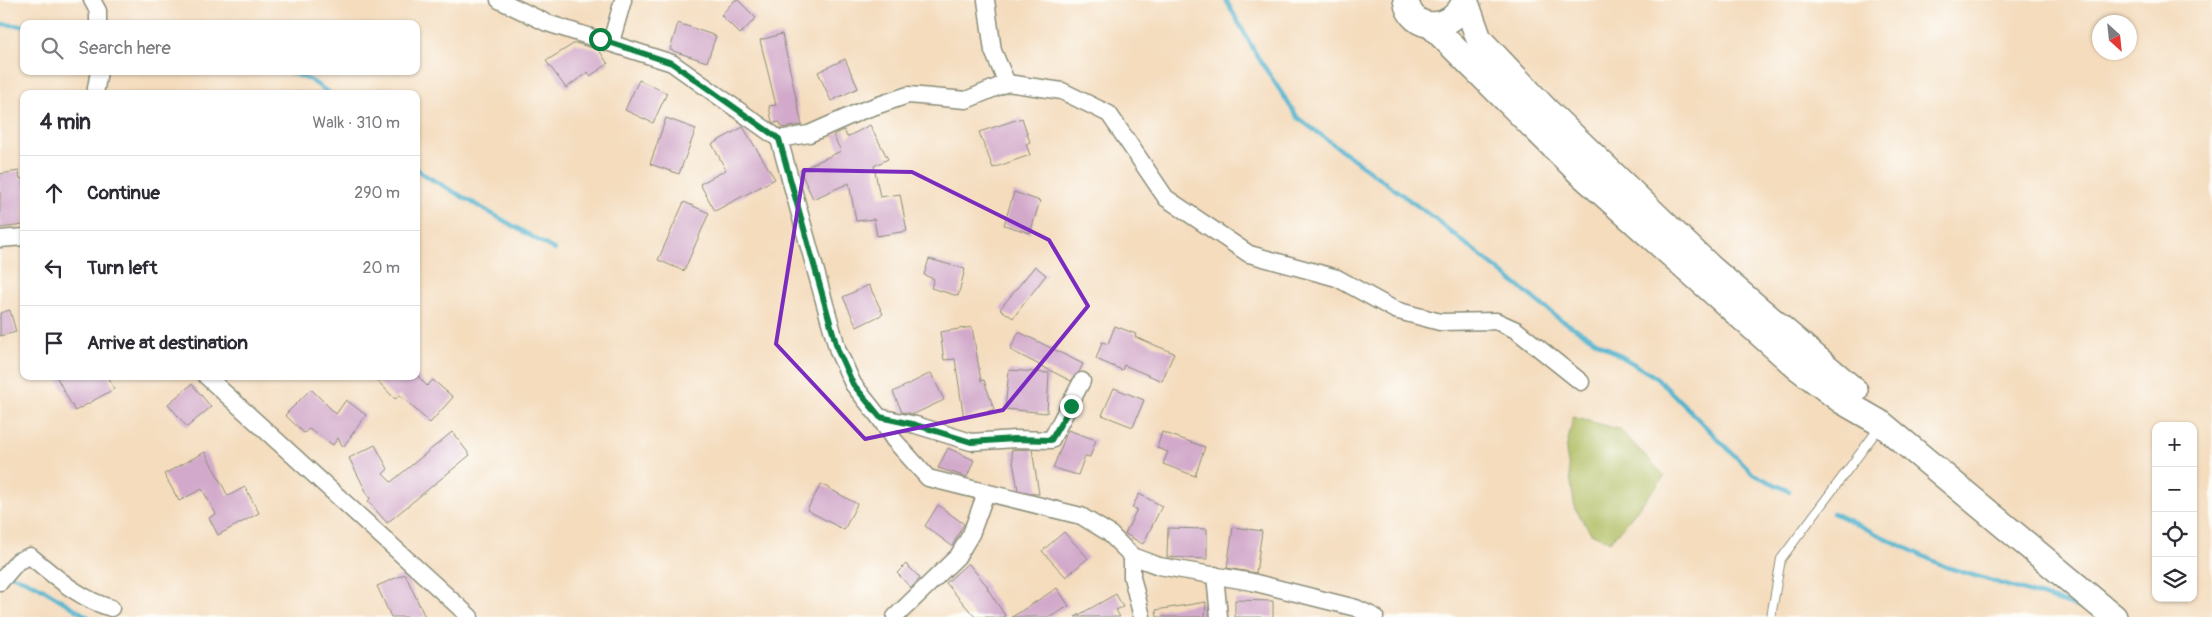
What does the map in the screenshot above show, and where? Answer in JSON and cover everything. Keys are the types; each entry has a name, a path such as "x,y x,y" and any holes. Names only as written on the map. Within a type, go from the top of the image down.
{"main road":[{"path":"1406,0 1412,14 1420,21 1431,25 1588,166 1861,396 1882,424 2114,617"},
{"path":"1431,25 1443,24 1454,19 1461,10 1465,0"},
{"path":"1465,0 1479,39 1546,110 1588,166"}],"street":[{"path":"92,0 98,11 98,20"},
{"path":"499,0 547,22 672,63 779,139 838,351 853,384 880,417 904,452 928,478 1081,516 1109,533 1132,556 1159,566 1252,582 1356,608 1375,617"},
{"path":"611,42 623,0"},
{"path":"986,0 993,51 1007,82"},
{"path":"95,90 98,75"},
{"path":"779,139 809,134 861,111 908,94 966,100 1007,82 1062,91 1109,114 1166,198 1249,254 1337,278 1395,310 1440,322 1496,321 1516,330 1581,382"},
{"path":"0,239 20,237"},
{"path":"210,380 470,617"},
{"path":"880,417 916,425 971,442 1014,439 1051,440 1082,381"},
{"path":"894,617 958,556 971,534 986,493"},
{"path":"0,582 18,561 30,556 65,585 99,605 111,608"},
{"path":"1132,556 1132,577 1142,617"},
{"path":"1215,575 1219,617"}],"lane":[{"path":"1771,617 1781,559 1882,424"}],"highlighted area":[{"path":"804,170 912,172 1049,240 1088,306 1003,410 865,439 776,344"}],"green space":[{"path":"1573,417 1619,429 1665,476 1610,542 1591,533 1575,509 1566,451"}],"building":[{"path":"735,0 738,0 756,18 740,34 721,15"},
{"path":"678,23 716,36 707,62 670,50"},
{"path":"782,34 802,125 782,128 780,122 772,122 769,106 776,105 760,40"},
{"path":"575,43 599,50 608,64 590,76 588,72 566,88 546,61"},
{"path":"845,59 858,88 831,101 818,72"},
{"path":"639,80 667,93 653,123 625,110"},
{"path":"666,118 696,129 679,174 650,164"},
{"path":"1022,118 1030,142 1026,144 1030,155 993,168 979,132"},
{"path":"870,125 888,159 874,166 880,197 900,194 907,231 877,236 874,219 856,221 849,183 813,199 800,170 841,151 833,135 844,130 847,137"},
{"path":"743,127 775,179 715,211 700,184 726,170 712,144"},
{"path":"19,171 20,225 0,228 0,174"},
{"path":"1014,192 1040,201 1030,233 1004,225"},
{"path":"684,202 709,213 684,271 658,260"},
{"path":"929,259 965,269 958,296 931,288 934,279 924,275"},
{"path":"1035,266 1046,275 1013,318 1000,309"},
{"path":"869,285 883,314 857,327 843,297"},
{"path":"10,310 16,332 0,336 0,313"},
{"path":"1115,326 1136,334 1135,337 1174,353 1162,381 1124,365 1122,370 1096,359 1102,342 1108,344"},
{"path":"972,327 981,381 984,380 994,409 964,419 955,359 944,360 940,332"},
{"path":"1019,332 1083,364 1079,372 1071,381 1010,350"},
{"path":"1009,370 1049,373 1047,413 1005,409"},
{"path":"931,373 944,400 914,414 902,412 893,392"},
{"path":"420,378 427,386 433,380 453,397 430,423 400,395 395,399 377,380 420,380"},
{"path":"58,380 110,380 114,389 75,411"},
{"path":"192,384 211,407 187,427 168,404"},
{"path":"1114,388 1144,400 1133,427 1102,415"},
{"path":"311,389 336,414 346,400 366,415 343,447 338,438 333,445 309,429 304,433 285,415"},
{"path":"1068,430 1096,440 1090,457 1085,456 1078,475 1053,468"},
{"path":"452,432 470,455 387,523 368,501 370,499 349,458 375,445 388,469 383,474 391,482"},
{"path":"1162,432 1205,447 1195,476 1163,464 1168,452 1157,448"},
{"path":"948,448 974,460 967,477 938,468"},
{"path":"1032,449 1039,494 1018,490 1011,450"},
{"path":"205,452 228,496 245,487 259,513 218,535 209,518 216,514 202,489 179,501 164,474"},
{"path":"821,484 857,504 844,530 807,510"},
{"path":"1139,494 1162,506 1143,544 1125,534 1137,509 1132,508"},
{"path":"938,505 964,524 952,546 925,526"},
{"path":"1233,527 1262,531 1256,573 1227,568"},
{"path":"1168,528 1207,529 1207,559 1167,557"},
{"path":"1064,532 1088,558 1066,577 1042,551"},
{"path":"968,563 988,587 1006,617 975,617 946,583"},
{"path":"906,564 920,578 911,588 897,573"},
{"path":"405,574 425,617 391,617 377,586"},
{"path":"1057,588 1069,606 1050,617 1012,617"},
{"path":"1116,594 1123,607 1116,610 1120,617 1075,617"},
{"path":"1235,600 1273,601 1273,617 1235,617"},
{"path":"1206,602 1205,617 1157,617 1156,610"}],"waterway":[{"path":"1226,0 1256,54 1298,118 1435,219 1558,318 1657,378 1753,474 1789,491"},
{"path":"0,24 20,26"},
{"path":"297,75 310,80 325,90"},
{"path":"420,172 555,250"},
{"path":"1833,513 1946,567 2088,610"},
{"path":"11,575 38,586 88,617"}],"route":[{"path":"600,39 672,63 779,139 838,351 853,384 880,417 916,425 971,442 1014,439 1051,440 1071,406"}]}
